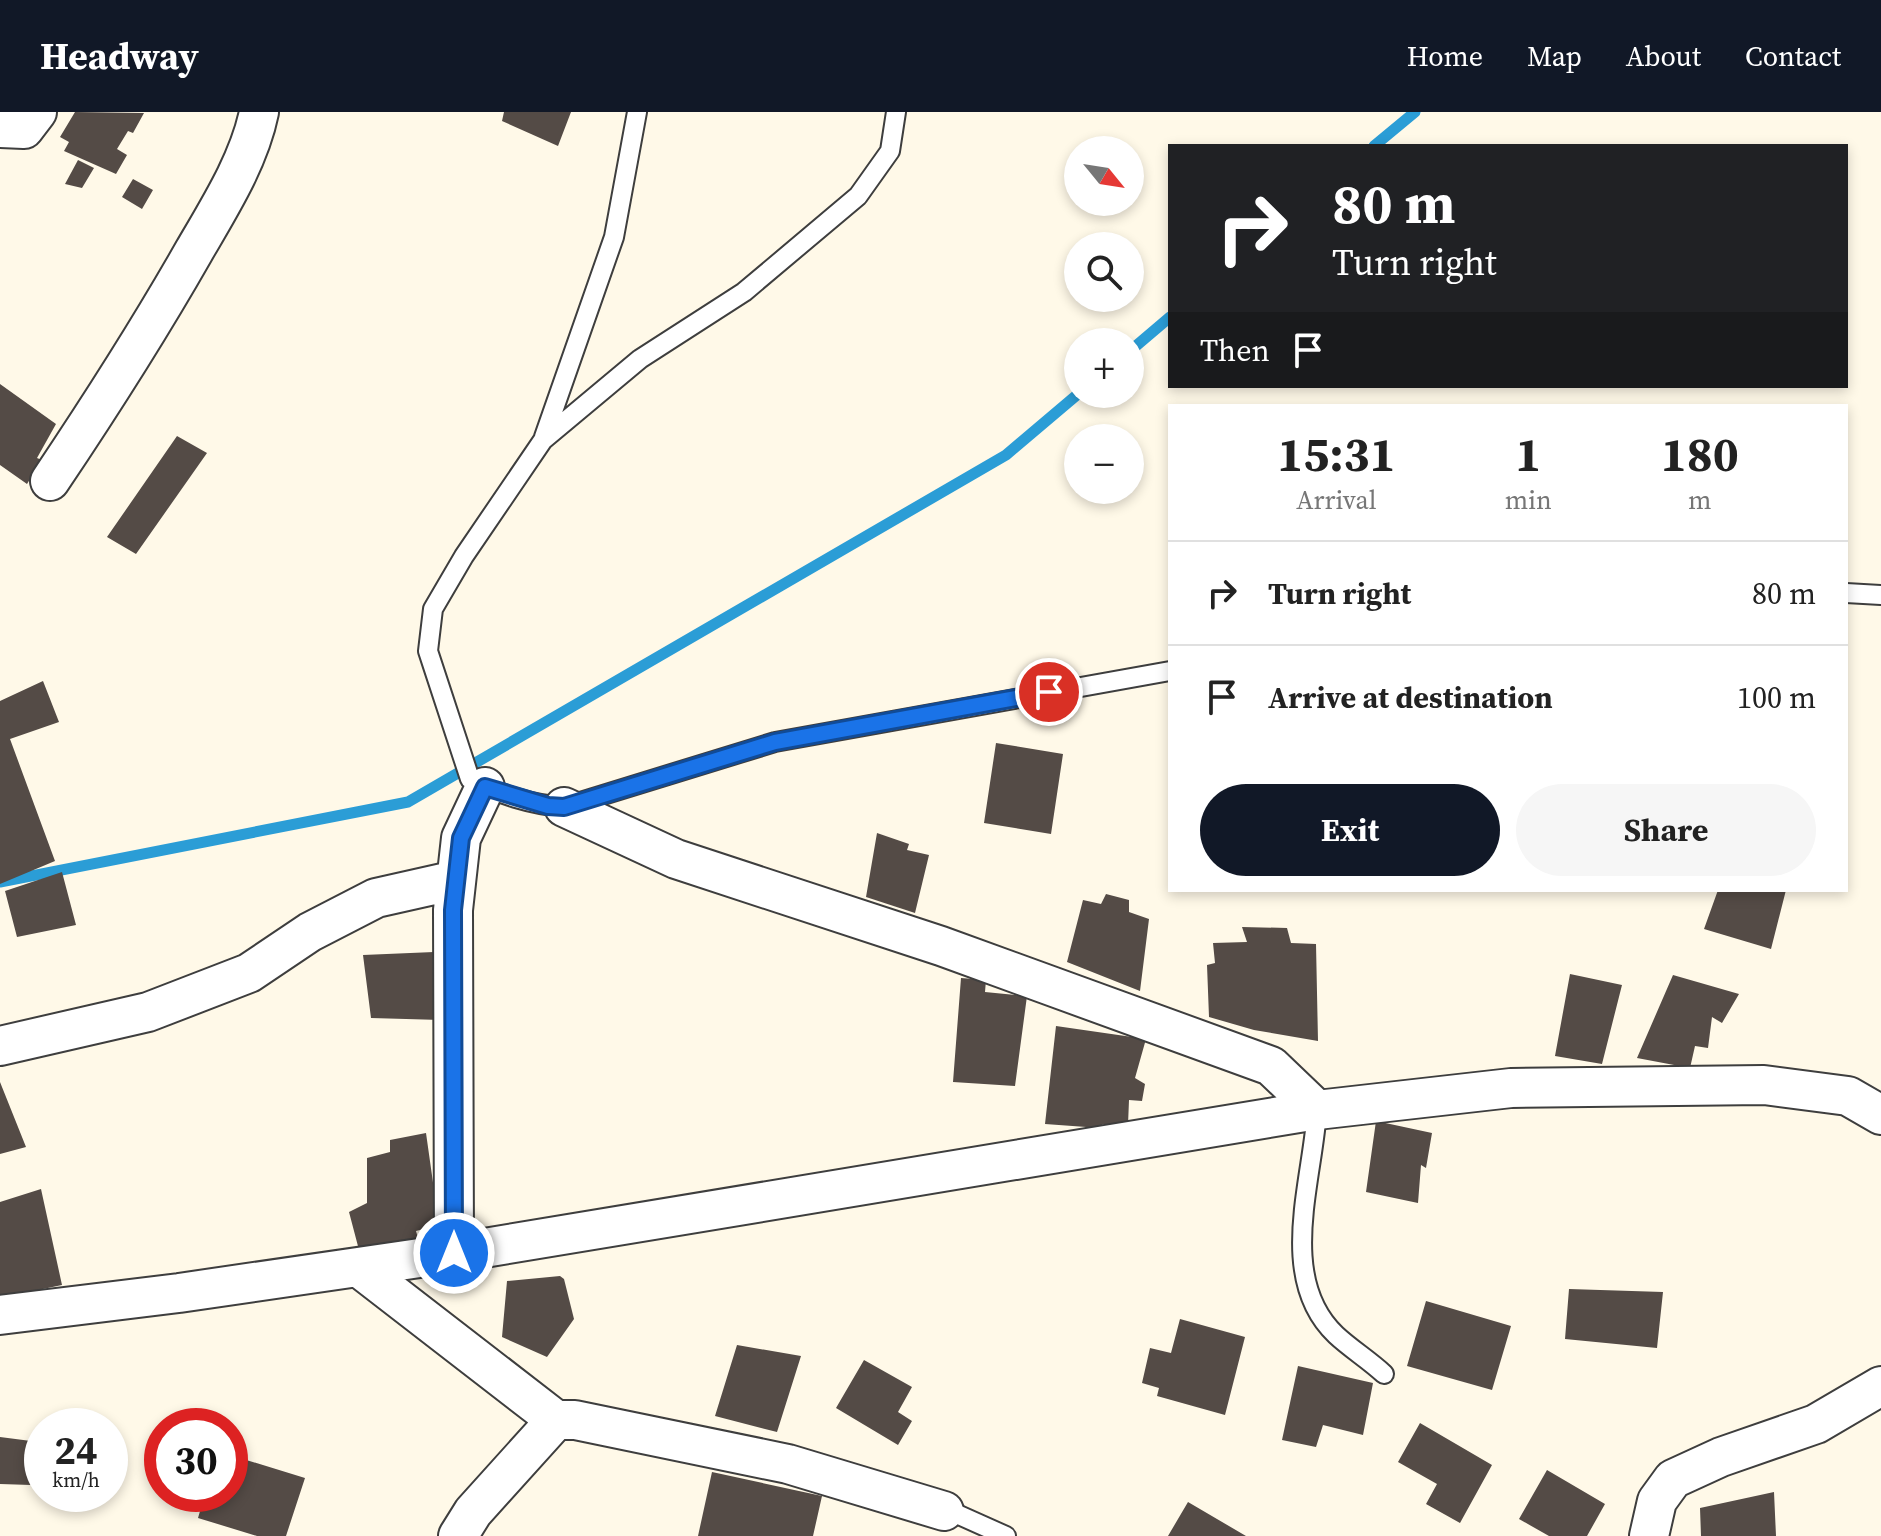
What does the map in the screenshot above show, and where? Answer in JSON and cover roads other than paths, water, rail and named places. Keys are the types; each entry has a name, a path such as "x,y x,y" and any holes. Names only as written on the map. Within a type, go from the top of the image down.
{"street":[{"path":"0,128 24,129 37,112"},
{"path":"50,481 119,380 225,198 255,131 259,112"},
{"path":"454,1253 453,910 461,838 485,787"},
{"path":"564,807 676,859 941,946 1271,1066 1317,1110"},
{"path":"0,1046 148,1012 249,973 310,932 376,898 456,880"},
{"path":"0,1315 179,1293 454,1253 1317,1110 1511,1088 1764,1085 1848,1096 1881,1115"},
{"path":"358,1267 556,1420 575,1420 788,1464 944,1511"},
{"path":"1649,1536 1657,1501 1673,1479 1721,1457 1816,1424 1881,1386"},
{"path":"458,1536 473,1512 556,1420"}],"lane":[{"path":"637,112 614,237 543,440 464,556 433,609 428,651 470,779 485,787 548,806 564,807 775,742 1168,671"},
{"path":"543,440 640,359 744,292 858,196 890,151 896,112"},
{"path":"1848,593 1881,595"},
{"path":"1317,1110 1303,1203 1302,1242 1309,1291 1321,1316 1336,1335 1384,1374"},
{"path":"944,1511 1006,1536"}],"waterway":[{"path":"1376,144 1415,112"},
{"path":"1144,339 1168,319"},
{"path":"0,882 408,802 1006,455 1064,406"}]}
